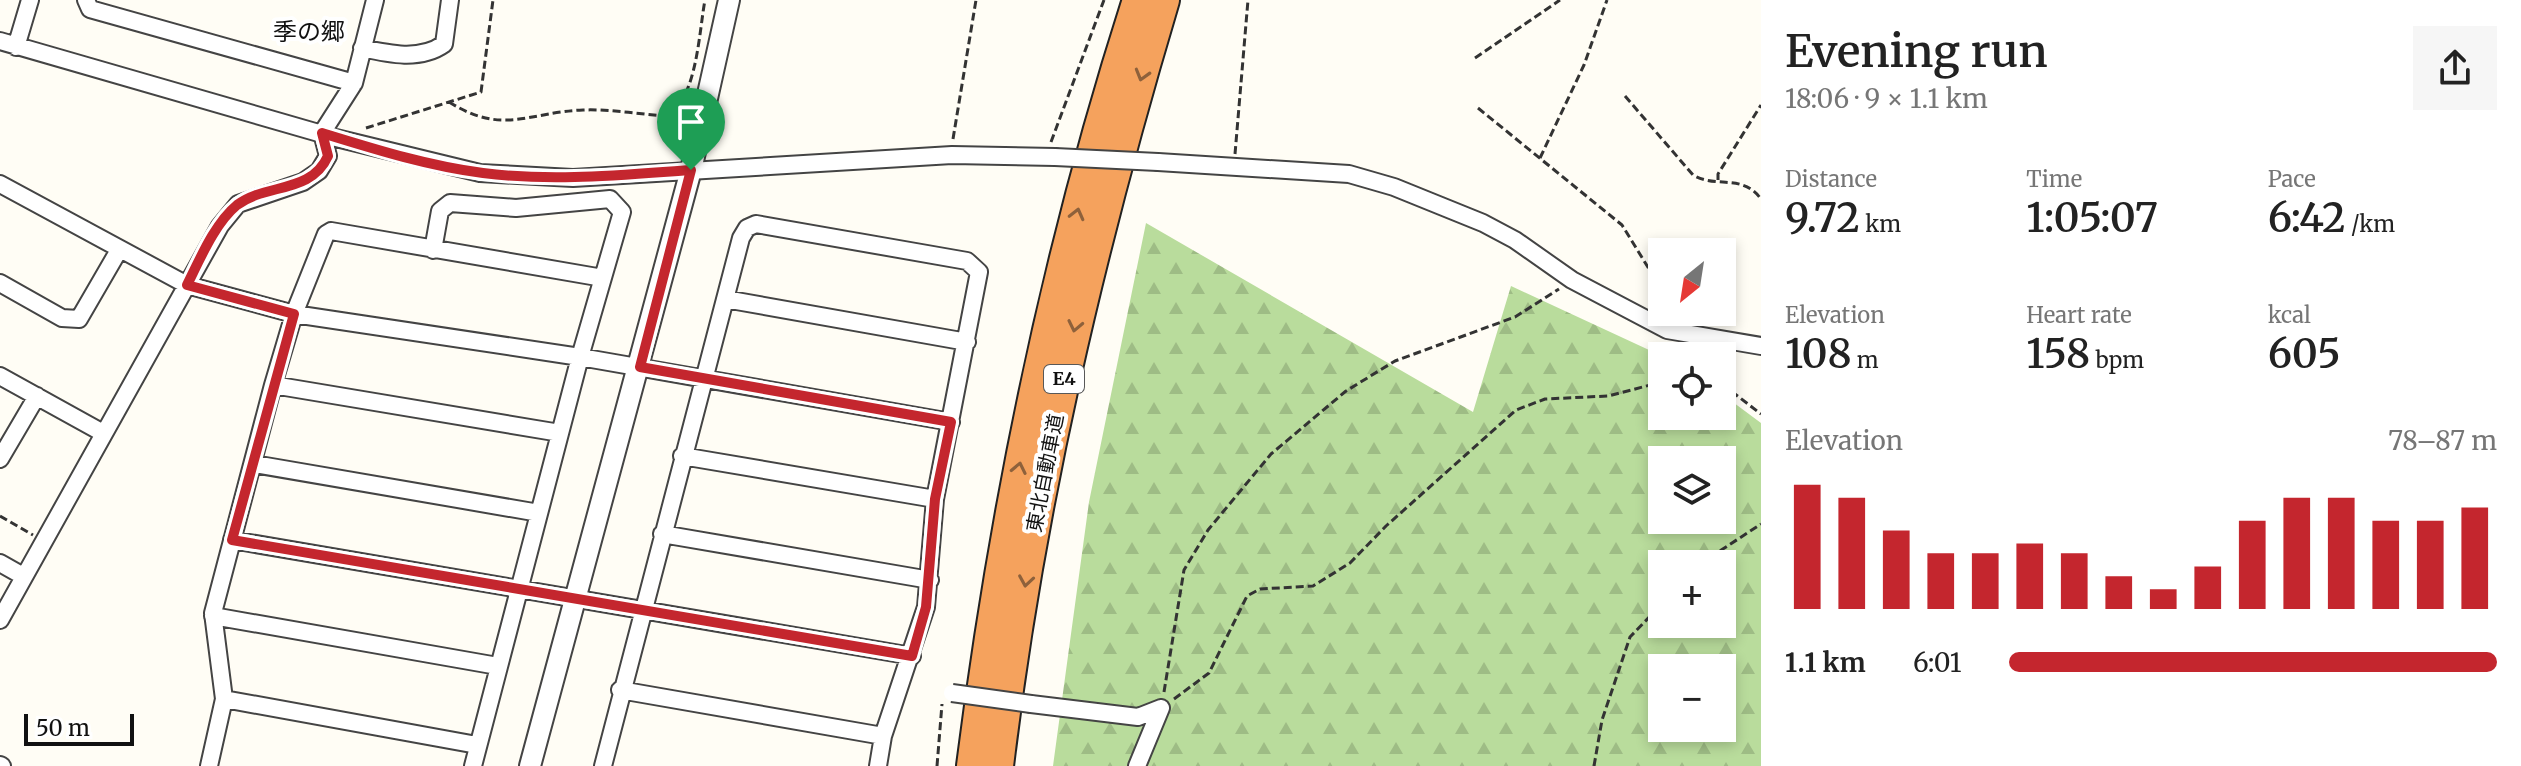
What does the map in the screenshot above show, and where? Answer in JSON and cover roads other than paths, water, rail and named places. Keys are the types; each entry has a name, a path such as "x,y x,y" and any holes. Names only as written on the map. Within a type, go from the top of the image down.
{"highway":[{"name":"東北自動車道","path":"972,766 1011,510 1037,382 1079,206 1138,0"},
{"name":"東北自動車道","path":"998,766 1036,517 1062,388 1103,213 1164,0"}],"street":[{"path":"16,47 30,0"},
{"path":"86,0 90,9 354,83"},
{"path":"0,620 220,226 238,204 303,182 319,171 328,156 329,136 354,83 373,0"},
{"path":"362,48 393,55 433,52 444,44 450,0"},
{"path":"530,766 640,367 691,170 729,0"},
{"path":"0,41 425,162 495,174 573,178 952,155 1234,165 1349,174 1394,187 1483,223 1515,240 1572,280 1667,330 1761,346"},
{"path":"0,184 187,285 294,314 580,357 951,422"},
{"path":"433,250 440,211 450,203 516,208 610,199 622,212 580,357 473,766"},
{"path":"603,766 620,690 741,238 747,228 756,224 952,259 974,265 979,272 935,499 930,580 912,656 883,736 878,766"},
{"path":"209,766 224,699 213,616 294,314 320,246 331,231 603,278"},
{"path":"0,283 62,318 79,319 119,250"},
{"path":"725,299 967,342"},
{"path":"0,376 103,433"},
{"path":"273,385 560,433"},
{"path":"0,459 37,396"},
{"path":"682,456 935,499"},
{"path":"254,464 539,513"},
{"path":"662,534 930,580"},
{"path":"232,540 912,656"},
{"path":"0,563 23,576"},
{"path":"213,616 492,665"},
{"path":"620,690 883,736"},
{"path":"952,693 1138,717 1161,708 1137,766"},
{"path":"224,699 477,745"}],"district":[{"name":"季の郷","path":"309,32"}]}
